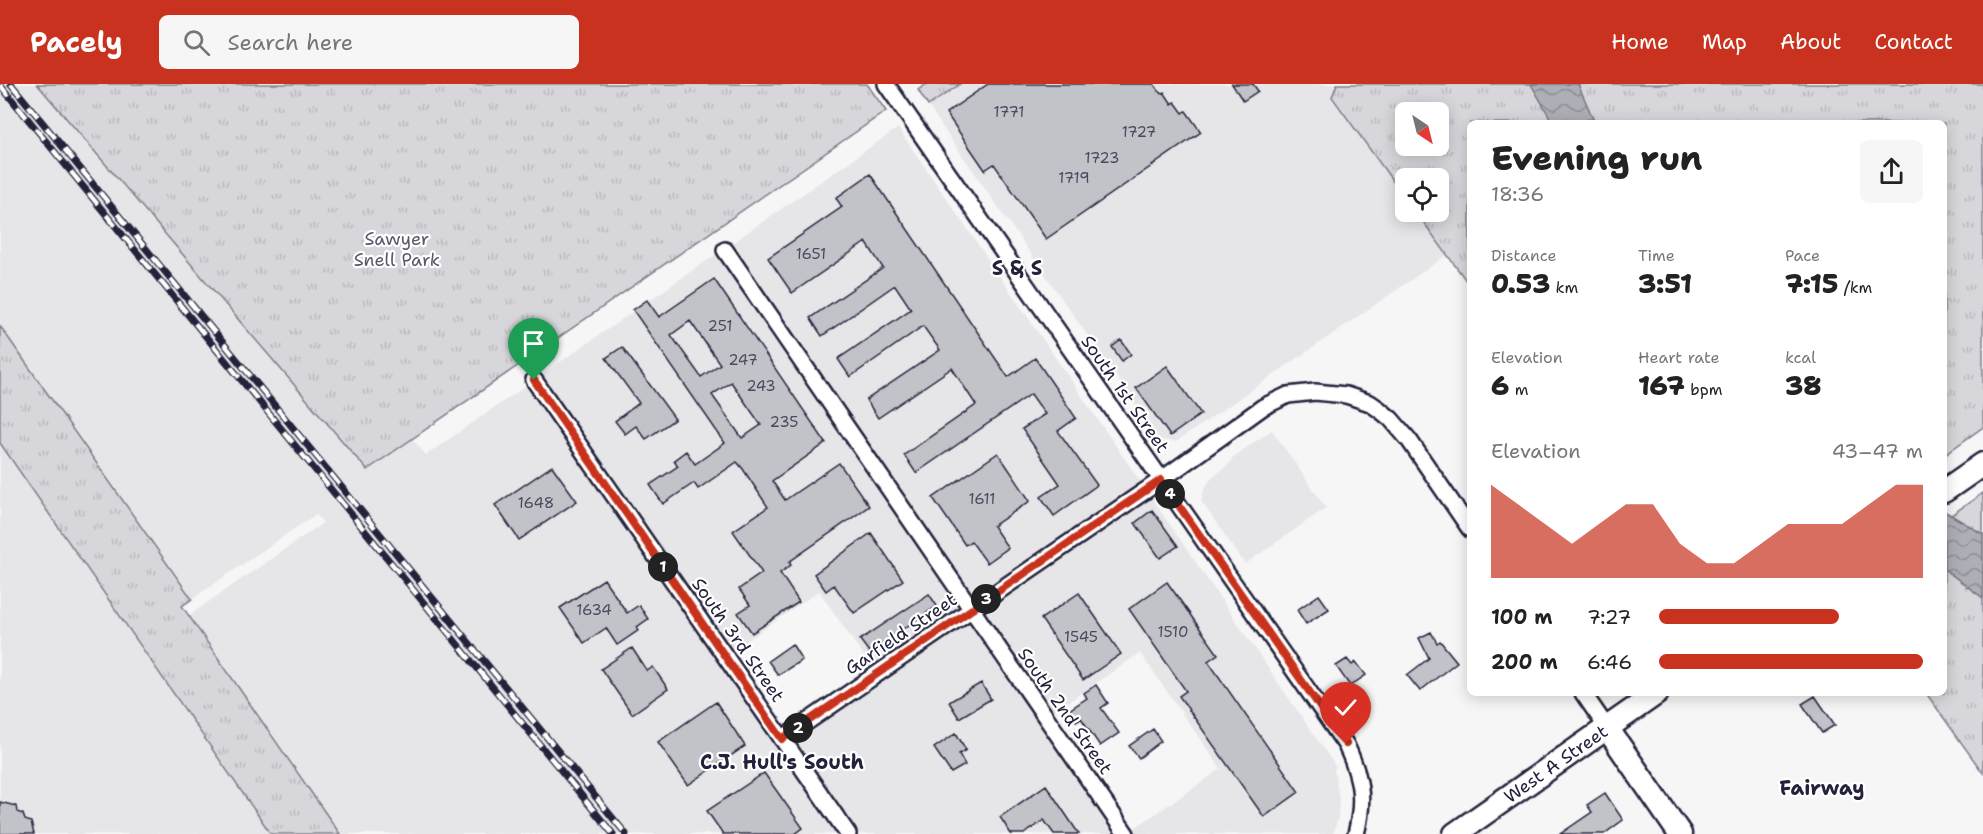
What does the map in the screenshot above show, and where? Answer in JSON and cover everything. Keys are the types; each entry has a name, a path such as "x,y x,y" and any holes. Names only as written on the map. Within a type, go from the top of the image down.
{"main road":[{"path":"1947,489 1983,464"},
{"name":"West A Street","path":"1455,834 1653,696"},
{"path":"1607,728 1680,834"}],"street":[{"name":"South 1st Street","path":"886,84 1346,744 1356,767 1360,791 1361,816 1356,834"},
{"name":"South 2nd Street","path":"725,250 1126,834"},
{"name":"South 3rd Street","path":"534,380 848,834"},
{"name":"Garfield Street","path":"782,739 1161,480 1263,407 1280,398 1296,393 1326,392 1346,394 1370,403 1400,429 1467,525"},
{"path":"1585,696 1607,728"}],"shaded area":[{"path":"0,84 37,84 367,470 412,438 426,455 898,128 1336,767 1334,769 1339,798 1338,818 1333,834 1126,834 340,834 188,616 323,523 316,514 192,599 0,326","holes":["819,591 876,674 782,738 725,656","1140,653 1221,769 1126,834 1046,717"]},
{"path":"960,84 1337,84 1332,98 1395,184 1395,222 1423,222 1447,255 1176,442 1160,440 928,106"},
{"path":"1272,430 1326,508 1245,564 1201,501 1211,478 1228,465 1233,457"},
{"path":"0,443 157,670 271,834 0,834"}],"green space":[{"name":"Sawyer Snell Park","path":"37,84 867,84 886,111 367,470"},
{"path":"927,84 960,84 928,106 918,90"},
{"path":"1337,84 1983,84 1983,427 1947,453 1947,120 1467,120 1467,282 1423,222 1449,222 1449,168 1395,168 1395,184 1332,97"},
{"path":"0,326 192,599 182,606 340,834 271,834 0,443"},
{"path":"1983,493 1983,773 1928,696 1947,696 1947,518"}],"water":[{"path":"1531,84 1578,84 1594,120 1551,120"},
{"path":"1947,513 1983,534 1983,598 1947,571"}],"building":[{"path":"988,84 1154,84 1161,94 1164,92 1172,104 1175,102 1183,113 1186,111 1201,132 1046,239 994,164 985,170 946,113"},
{"path":"1232,84 1253,84 1258,91 1243,101"},
{"path":"870,174 1008,377 1035,358 1076,418 1058,431 1097,485 1054,516 1041,497 1060,484 1022,429 1045,414 1031,394 916,473 904,455 976,405 952,368 878,418 866,400 940,350 923,326 850,377 838,359 911,309 895,285 822,336 810,318 883,268 866,242 792,293 768,258 842,207 836,198"},
{"path":"714,279 826,443 772,481 785,500 839,463 869,506 789,562 791,565 780,573 799,602 752,633 738,613 750,605 739,589 762,573 733,531 768,507 743,469 737,462 698,489 694,483 663,504 650,485 678,466 674,460 686,451 695,464 725,443 633,310 647,300 659,317","holes":["690,321 720,364 701,377 671,335","731,382 761,425 742,438 712,395"]},
{"path":"1121,340 1131,354 1122,361 1112,347"},
{"path":"622,347 675,419 646,439 636,426 625,434 615,421 639,403 606,358"},
{"path":"1167,366 1201,414 1170,436 1136,388"},
{"path":"998,453 1030,501 993,526 1008,548 987,563 971,541 965,545 933,498"},
{"path":"552,466 577,501 519,540 495,505"},
{"path":"1152,510 1178,546 1160,558 1135,523"},
{"path":"871,533 903,580 854,613 834,585 826,591 814,574"},
{"path":"604,579 627,613 639,605 648,619 637,627 639,630 617,645 606,628 584,643 560,608"},
{"path":"1167,582 1218,654 1208,661 1299,792 1264,817 1179,696 1186,691 1129,609"},
{"path":"1079,593 1121,654 1083,680 1041,619"},
{"path":"929,594 937,606 869,652 860,640"},
{"path":"1319,595 1329,609 1306,624 1297,610"},
{"path":"1431,632 1437,643 1440,641 1457,662 1420,691 1407,675 1429,658 1419,638"},
{"path":"792,644 802,660 778,675 768,661"},
{"path":"632,648 647,671 653,667 668,689 632,714 601,669"},
{"path":"1347,659 1352,665 1356,662 1366,675 1350,686 1336,666"},
{"path":"981,683 991,699 959,718 949,702"},
{"path":"1096,685 1108,703 1101,708 1119,733 1100,746 1081,718 1076,721 1069,710 1087,698 1084,693"},
{"path":"1815,696 1835,725 1822,733 1802,704"},
{"path":"716,702 745,746 688,785 658,742"},
{"path":"1153,729 1161,741 1139,758 1129,746"},
{"path":"956,733 966,750 959,754 965,765 951,773 934,748"},
{"path":"764,773 803,828 795,834 723,834 707,811"},
{"path":"1046,785 1079,834 1054,834 1044,820 1024,834 1011,834 1000,817"},
{"path":"1605,793 1623,820 1604,834 1560,834 1592,812 1587,805"},
{"path":"0,802 16,806 17,812 23,814 25,820 31,822 34,834 0,834"}],"railway":[{"path":"11,84 626,834"},
{"path":"0,85 613,834"}],"district":[{"name":"S & S","path":"1017,268"},
{"name":"C.J. Hull's South","path":"782,762"},
{"name":"Fairway","path":"1822,788"}],"route":[{"path":"534,380 782,739 1161,480 1346,744"}]}
